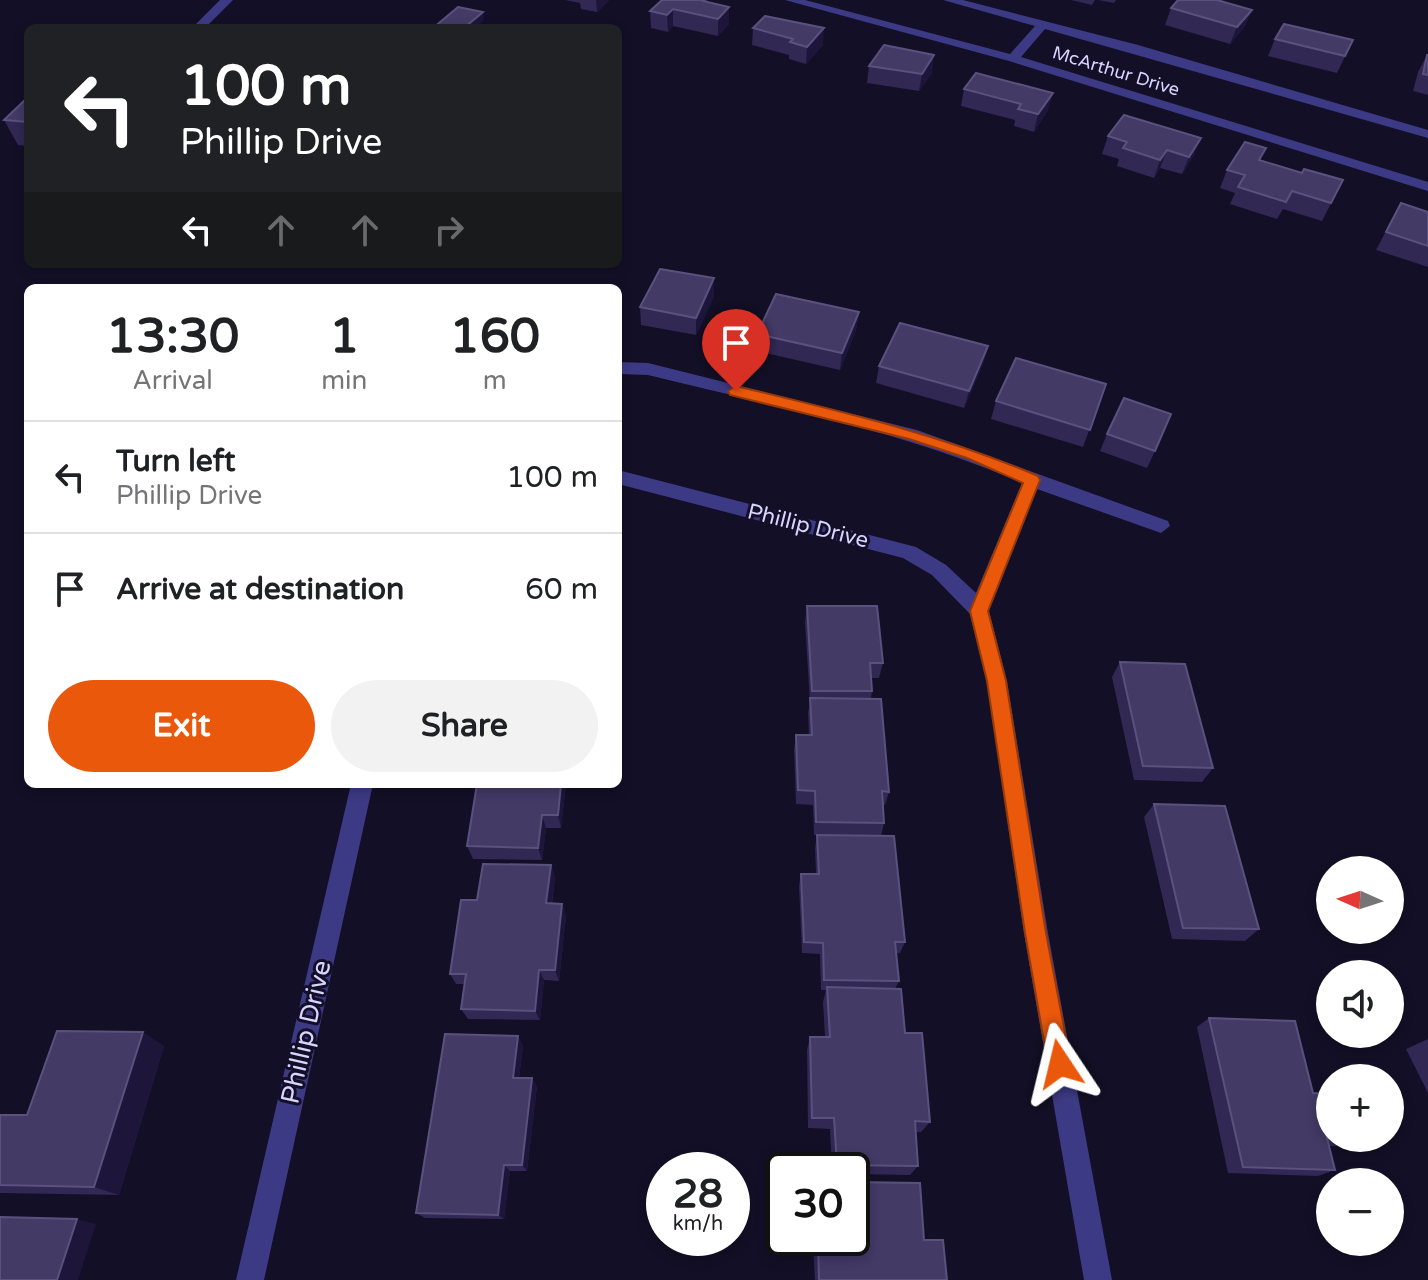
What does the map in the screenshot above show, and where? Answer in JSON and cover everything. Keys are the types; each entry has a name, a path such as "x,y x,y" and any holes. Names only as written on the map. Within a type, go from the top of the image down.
{"street":[{"path":"202,24 227,0"},
{"name":"McArthur Drive","path":"791,0 1013,58 1428,187"},
{"name":"McArthur Drive","path":"949,0 1428,134"},
{"path":"1013,58 1043,24"},
{"path":"622,368 648,369 911,434 1161,526"},
{"name":"Phillip Drive","path":"622,478 909,552 939,570 965,593 979,611 997,681 1036,933 1098,1280"},
{"path":"979,611 1032,480"},
{"name":"Phillip Drive","path":"250,1280 361,788"}],"building":[{"path":"662,0 704,0 729,7 718,19 673,9 667,15 650,11"},
{"path":"1178,0 1217,0 1252,10 1237,27 1171,8"},
{"path":"458,7 483,12 469,24 438,24"},
{"path":"765,16 824,28 807,47 790,42 793,39 753,28"},
{"path":"1284,24 1353,40 1345,56 1275,39"},
{"path":"884,45 934,55 922,74 869,66"},
{"path":"1428,55 1428,75 1423,74"},
{"path":"976,73 1053,93 1038,114 1018,109 1021,104 964,89"},
{"path":"24,101 24,122 4,120"},
{"path":"1124,115 1201,138 1189,157 1167,150 1160,160 1123,148 1127,142 1108,136"},
{"path":"1245,142 1266,148 1259,160 1302,173 1304,169 1343,180 1331,203 1292,191 1286,202 1238,187 1245,175 1227,170"},
{"path":"1401,203 1428,212 1428,246 1386,232"},
{"path":"660,269 714,278 696,318 640,307"},
{"path":"776,294 859,312 842,353 757,334"},
{"path":"900,323 988,346 969,391 879,366"},
{"path":"1016,358 1106,384 1090,430 996,401"},
{"path":"1124,398 1171,414 1155,451 1107,434"},
{"path":"807,606 877,606 883,663 870,663 872,691 812,691"},
{"path":"1120,662 1185,664 1213,768 1143,766"},
{"path":"810,698 881,699 889,792 882,791 884,823 816,822 815,791 798,790 796,735 812,735"},
{"path":"476,788 561,788 558,815 542,815 538,848 467,846"},
{"path":"1154,804 1225,806 1259,929 1183,928"},
{"path":"817,835 894,836 905,942 895,942 899,981 824,980 823,943 804,942 801,874 819,874"},
{"path":"483,864 551,865 546,903 562,904 555,970 539,970 535,1011 461,1009 466,974 450,974 461,900 477,900"},
{"path":"827,987 901,989 905,1033 922,1033 930,1122 915,1121 918,1166 870,1165 870,1152 836,1152 834,1118 812,1118 810,1037 830,1037"},
{"path":"1209,1018 1295,1021 1313,1093 1316,1093 1316,1152 1330,1152 1334,1168 1243,1167"},
{"path":"57,1031 143,1032 94,1187 0,1185 0,1115 27,1115"},
{"path":"445,1034 518,1036 513,1078 532,1078 522,1165 504,1165 498,1215 416,1213"},
{"path":"870,1182 920,1183 924,1240 943,1240 947,1280 819,1280 818,1256 870,1256"},
{"path":"0,1217 77,1219 57,1280 0,1280"}],"route":[{"path":"736,391 911,434 972,454 1032,480 979,611 997,681 1036,933 1060,1064"}]}
